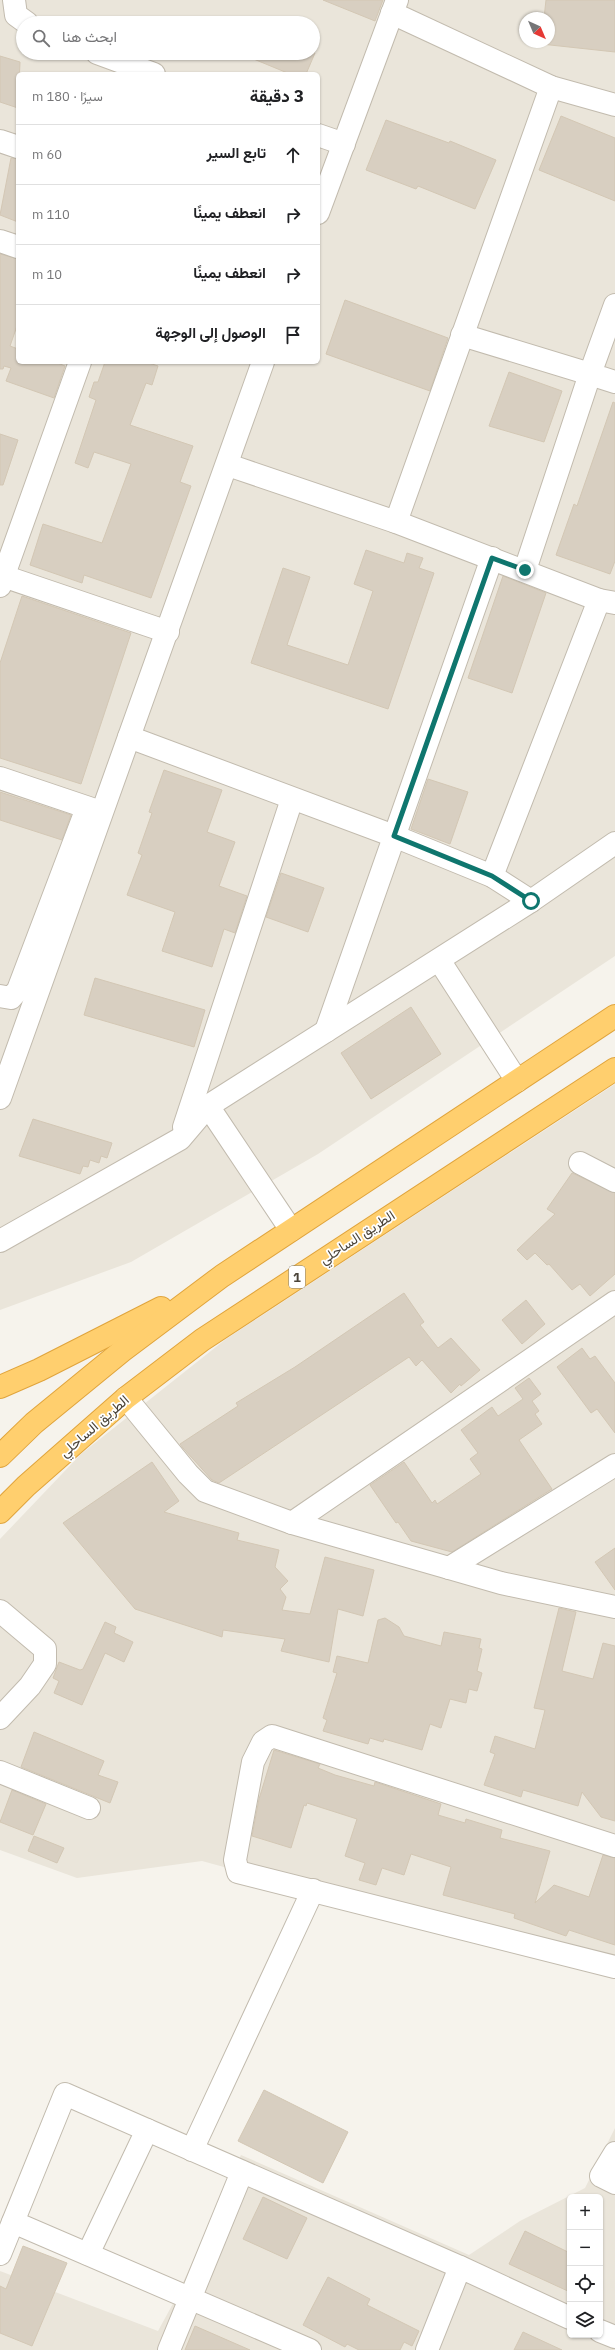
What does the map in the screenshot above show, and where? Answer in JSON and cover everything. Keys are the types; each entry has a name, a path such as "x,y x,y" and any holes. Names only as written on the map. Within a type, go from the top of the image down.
{"highway":[{"path":"0,1456 34,1423 116,1356 222,1276 615,1016"},
{"name":"الطريق الساحلي","path":"0,1512 26,1486 126,1398 202,1340 615,1068"},
{"path":"0,1387 125,1328 222,1276"}],"street":[{"path":"14,0 17,16"},
{"path":"320,208 395,6 551,88 615,105"},
{"path":"116,60 149,72"},
{"path":"396,522 551,88"},
{"path":"320,136 344,144"},
{"path":"0,141 16,146"},
{"path":"0,241 16,246"},
{"path":"525,570 590,374 615,305"},
{"path":"462,335 615,382"},
{"path":"79,364 1,579 168,632"},
{"path":"0,996 10,998 18,990 94,810 129,737 228,465 262,364"},
{"path":"228,465 396,522 607,602 492,876"},
{"path":"326,1031 492,558"},
{"path":"129,737 292,800 394,836 492,876 531,901"},
{"path":"0,778 94,810"},
{"path":"180,1139 292,800"},
{"path":"0,1098 94,810"},
{"path":"0,1241 180,1139 208,1106 531,901 615,843"},
{"path":"439,960 517,1081"},
{"path":"208,1106 291,1230"},
{"path":"580,1163 615,1181"},
{"path":"292,1523 615,1302"},
{"path":"126,1398 188,1474 205,1491 292,1523 501,1583 615,1607"},
{"path":"449,1568 615,1465"},
{"path":"0,1611 45,1649 45,1664 30,1686 0,1718"},
{"path":"615,1846 272,1736 263,1742 253,1762 235,1860 238,1872 615,1967"},
{"path":"0,1772 88,1808"},
{"path":"192,2150 313,1890"},
{"path":"0,2254 65,2094 460,2267 567,2317"},
{"path":"88,2254 146,2130"},
{"path":"615,2153 601,2176 615,2183"},
{"path":"169,2350 242,2172"},
{"path":"13,2222 310,2350"},
{"path":"427,2350 460,2267"},
{"path":"603,2332 615,2337"}],"shaded area":[{"path":"0,0 615,0 615,956 318,1154 131,1262 0,1310"},
{"path":"615,1084 615,1973 202,1861 77,1878 0,1850 0,1539 81,1454 226,1339"},
{"path":"615,2128 615,2350 0,2350 0,2271 158,2331 176,2298 241,2155 469,2255 520,2221 567,2197 567,2338 603,2338 603,2194 573,2194 585,2188"}],"building":[{"path":"323,0 383,0 375,21"},
{"path":"546,0 615,0 615,52 555,46 555,12 545,12"},
{"path":"0,56 20,62 20,72 16,72 16,107 0,102"},
{"path":"256,60 312,60 307,72 285,72"},
{"path":"561,116 615,138 615,201 539,170"},
{"path":"386,120 449,143 450,141 496,160 475,209 418,186 416,189 366,170"},
{"path":"11,158 16,159 16,221 0,215"},
{"path":"0,254 16,258 16,329 10,346 16,348 16,364 60,364 65,366 54,398 6,381 11,368 4,366 3,369 0,369"},
{"path":"345,300 448,338 430,391 326,354"},
{"path":"104,364 152,364 158,366 152,385 146,383 130,425 193,446 180,482 191,486 151,598 84,575 82,583 30,565 43,524 102,543 131,464 94,452 88,468 75,463 96,400 89,397 94,382 98,382"},
{"path":"509,372 562,391 544,442 489,426"},
{"path":"613,402 615,403 615,561 610,574 556,555 574,504 577,506"},
{"path":"0,434 18,440 3,485 0,485"},
{"path":"366,550 404,563 407,553 423,558 419,568 434,573 388,709 251,663 283,568 310,577 287,645 348,665 373,591 354,584"},
{"path":"503,576 546,593 512,693 468,678"},
{"path":"22,596 131,633 81,784 0,758 0,663"},
{"path":"164,770 222,790 207,832 235,842 219,886 247,896 235,933 224,929 212,967 162,951 175,912 127,895 142,855 138,853 152,813 149,812"},
{"path":"428,779 468,792 450,844 411,829"},
{"path":"0,792 71,815 62,840 0,820"},
{"path":"281,873 324,888 308,932 266,917"},
{"path":"95,978 205,1010 194,1047 84,1015"},
{"path":"411,1007 441,1054 371,1099 341,1053"},
{"path":"33,1119 112,1143 107,1158 101,1156 99,1163 90,1160 88,1167 83,1166 80,1174 19,1156"},
{"path":"572,1173 615,1193 615,1274 590,1296 580,1284 572,1290 549,1264 547,1265 535,1253 527,1260 517,1250 555,1214 547,1209"},
{"path":"404,1293 424,1322 420,1325 438,1348 451,1338 480,1370 461,1386 460,1384 451,1393 422,1360 416,1366 409,1357 219,1483 212,1480 180,1444 238,1406 236,1403 295,1367"},
{"path":"526,1300 545,1324 522,1344 502,1320"},
{"path":"582,1348 590,1359 595,1356 615,1383 615,1433 597,1409 591,1413 557,1367"},
{"path":"529,1378 541,1394 532,1401 539,1411 535,1414 542,1424 519,1440 552,1489 452,1552 411,1541 398,1522 396,1523 370,1485 404,1462 432,1503 435,1500 437,1504 481,1474 470,1459 478,1453 461,1430 492,1407 498,1416 523,1399 515,1388"},
{"path":"152,1462 179,1501 164,1512 239,1533 237,1540 279,1550 275,1567 288,1581 280,1589 286,1597 282,1610 310,1614 325,1557 374,1570 363,1616 338,1609 329,1662 281,1651 285,1639 223,1630 222,1637 135,1609 63,1523"},
{"path":"615,1548 615,1590 595,1562"},
{"path":"559,1608 576,1612 562,1671 593,1679 603,1643 615,1646 615,1821 601,1817 582,1792 578,1806 523,1790 521,1797 484,1785 495,1754 490,1752 495,1736 535,1749 545,1710 534,1708"},
{"path":"385,1618 399,1627 404,1636 441,1646 444,1632 481,1639 479,1648 482,1649 477,1671 482,1673 477,1691 469,1689 466,1703 450,1699 441,1728 430,1724 422,1750 384,1739 383,1742 370,1738 368,1744 323,1731 327,1720 323,1718 337,1673 333,1672 337,1656 368,1663 378,1620"},
{"path":"105,1622 116,1627 114,1633 133,1642 124,1662 105,1653 82,1705 54,1693 59,1681 53,1678 59,1662 80,1670 83,1669"},
{"path":"34,1732 104,1761 98,1775 118,1782 110,1803 21,1767"},
{"path":"274,1750 320,1764 318,1768 335,1775 374,1786 375,1782 441,1804 438,1815 465,1823 466,1819 502,1830 500,1838 550,1851 535,1903 554,1885 589,1897 603,1855 615,1858 615,1945 569,1930 566,1936 514,1918 515,1914 443,1895 451,1867 411,1854 404,1875 382,1868 376,1885 359,1880 365,1863 345,1856 357,1819 307,1803 306,1806 304,1805 291,1848 252,1836 259,1799"},
{"path":"12,1790 46,1804 33,1835 0,1822"},
{"path":"34,1836 64,1848 57,1863 28,1851"},
{"path":"264,2090 348,2132 323,2183 238,2141"},
{"path":"263,2197 307,2218 287,2259 243,2239"},
{"path":"525,2231 567,2252 567,2291 509,2264"},
{"path":"23,2246 67,2263 32,2346 0,2333 0,2286 6,2289"},
{"path":"328,2277 370,2299 367,2305 419,2331 412,2346 404,2342 400,2350 359,2350 347,2344 345,2347 303,2325"},
{"path":"195,2326 250,2350 185,2350"},
{"path":"523,2332 562,2350 514,2350"}],"route":[{"path":"525,570 492,558 394,836 492,876 531,901"}]}
